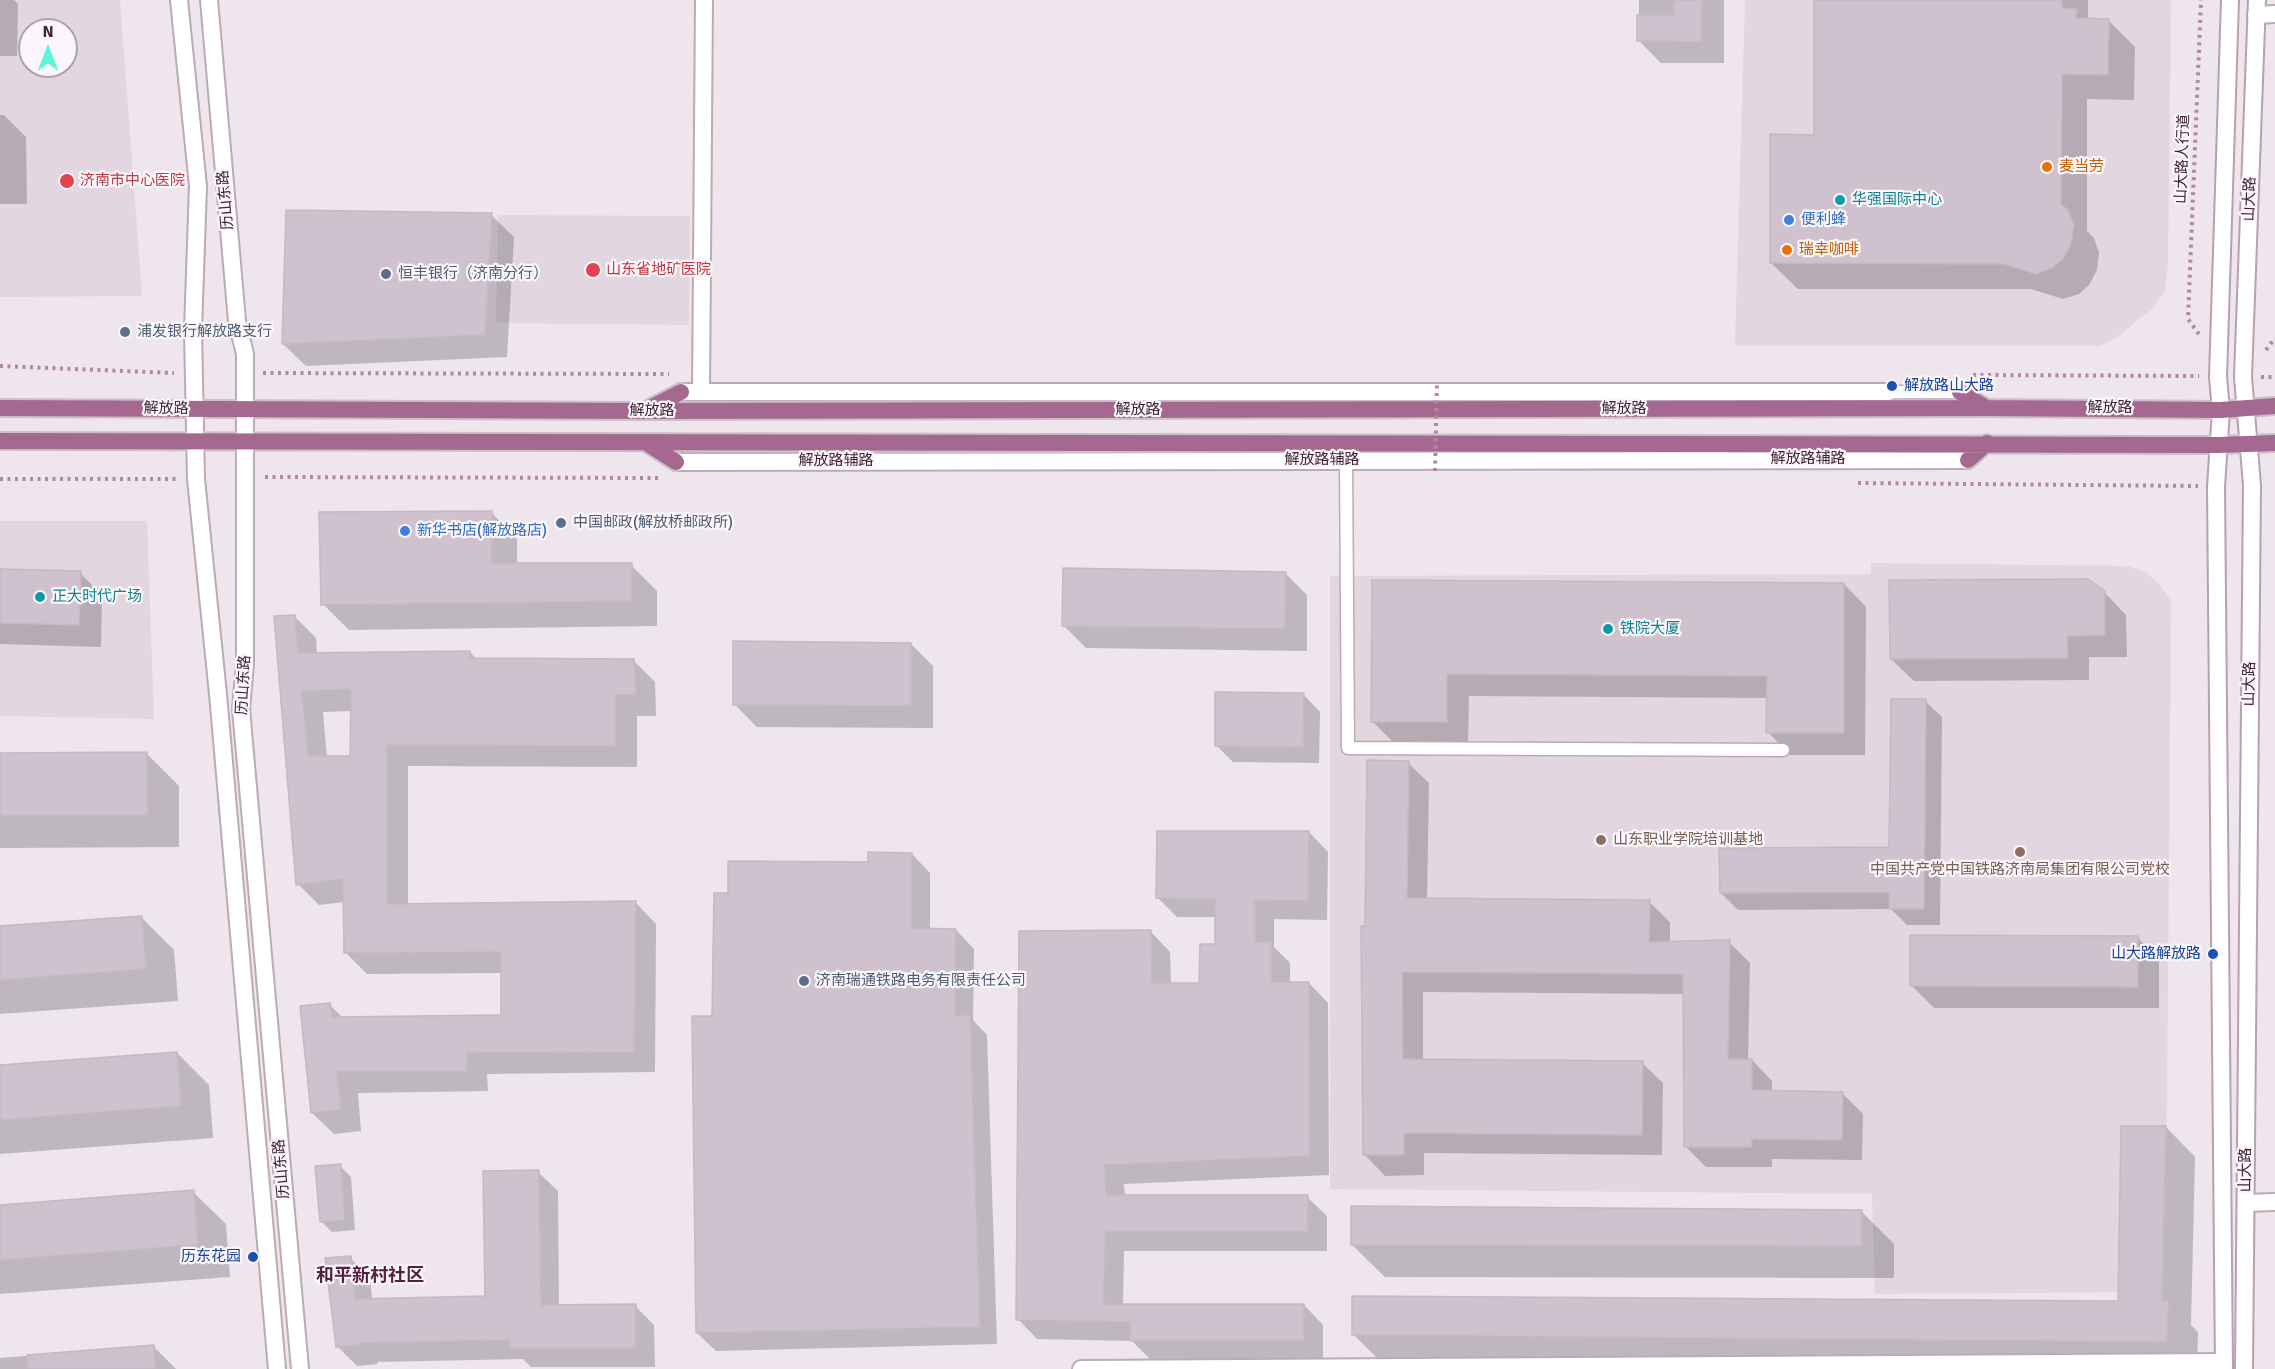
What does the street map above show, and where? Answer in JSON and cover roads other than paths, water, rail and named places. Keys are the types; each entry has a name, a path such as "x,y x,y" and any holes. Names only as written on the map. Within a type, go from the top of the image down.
{"main road":[{"path":"645,411 681,392"},
{"path":"1960,392 1986,408"},
{"name":"解放路","path":"2,407 645,411 1986,408 2221,410 2275,406"},
{"name":"解放路","path":"3,443 246,441 2218,445 2275,443"},
{"path":"644,442 676,462"},
{"path":"1968,460 1987,443"}],"street":[{"name":"历山东路","path":"179,0 198,186 193,330 194,441 277,1369"},
{"name":"历山东路","path":"209,0 237,321 245,354 246,664 241,709 300,1369"},
{"path":"701,392 704,0"},
{"name":"山大路","path":"2224,1366 2216,525 2221,410 2217,376 2230,0"},
{"path":"2257,7 2275,14"},
{"name":"山大路","path":"2244,1369 2252,520 2249,444 2244,407 2257,7"},
{"path":"681,392 1888,392"},
{"name":"解放路辅路","path":"676,462 1968,460"},
{"path":"2246,1203 2275,1202"},
{"path":"1081,1369 2224,1366"}],"lane":[{"path":"1888,392 1960,392"},
{"path":"1346,460 1348,748 1784,750"}],"place":[{"name":"麦当劳","path":"2047,167"},
{"name":"济南市中心医院","path":"67,181"},
{"name":"华强国际中心","path":"1840,200"},
{"name":"便利蜂","path":"1789,220"},
{"name":"瑞幸咖啡","path":"1787,250"},
{"name":"山东省地矿医院","path":"593,270"},
{"name":"恒丰银行（济南分行）","path":"386,274"},
{"name":"浦发银行解放路支行","path":"125,332"},
{"name":"解放路山大路","path":"1892,386"},
{"name":"中国邮政(解放桥邮政所)","path":"561,523"},
{"name":"新华书店(解放路店)","path":"405,531"},
{"name":"正大时代广场","path":"40,597"},
{"name":"铁院大厦","path":"1608,629"},
{"name":"山东职业学院培训基地","path":"1601,840"},
{"name":"中国共产党中国铁路济南局集团有限公司党校","path":"2020,852"},
{"name":"山大路解放路","path":"2213,954"},
{"name":"济南瑞通铁路电务有限责任公司","path":"804,981"},
{"name":"历东花园","path":"253,1257"}],"district":[{"name":"和平新村社区","path":"370,1276"}]}
